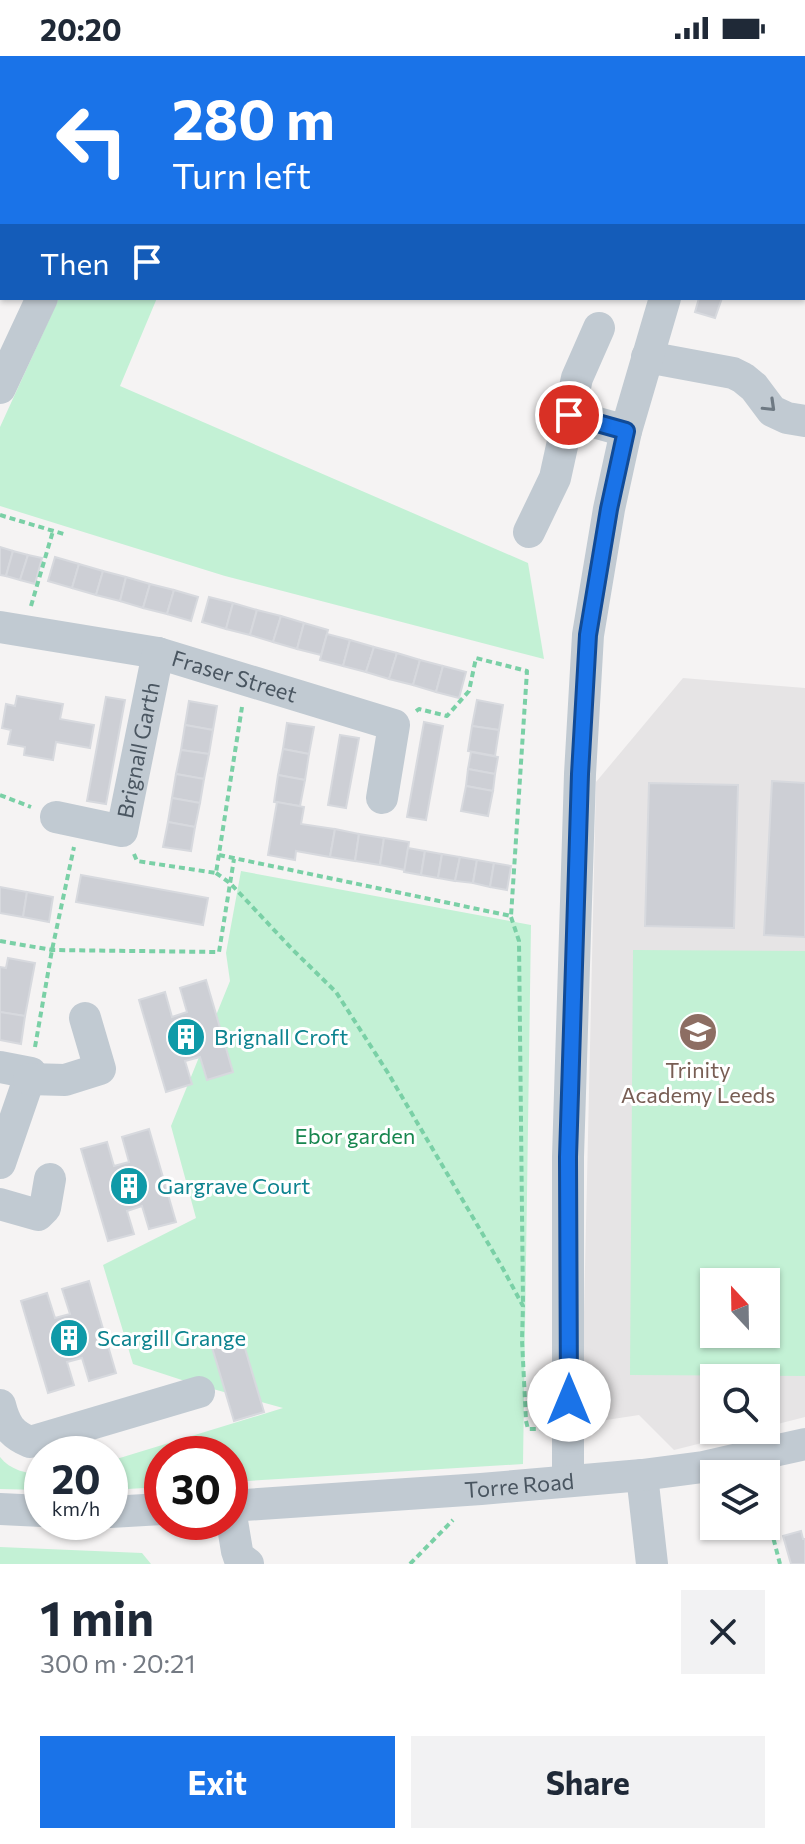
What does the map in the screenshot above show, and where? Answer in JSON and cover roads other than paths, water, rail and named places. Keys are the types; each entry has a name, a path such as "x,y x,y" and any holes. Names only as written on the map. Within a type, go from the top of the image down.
{"street":[{"path":"4,368 41,300"},
{"path":"568,1481 568,1157 580,774 588,635 609,509 626,431 664,300"},
{"path":"529,532 555,478 577,378 599,328"},
{"path":"647,357 733,373 754,387 772,411 805,421"},
{"path":"569,415 626,431"},
{"name":"Fraser Street","path":"12,629 158,653 394,725 382,798"},
{"name":"Brignall Garth","path":"68,820 122,831 158,653"},
{"path":"0,1163 20,1073 65,1080 100,1069 85,1018"},
{"path":"0,1204 38,1215 45,1208 50,1179"},
{"path":"0,1405 4,1420 16,1436 30,1442 199,1392"},
{"name":"Torre Road","path":"248,1507 642,1475 703,1467 805,1444"},
{"path":"642,1475 652,1564"},
{"path":"0,1509 24,1510"},
{"path":"235,1540 239,1557 248,1564"}],"place":[{"name":"Trinity Academy Leeds","path":"698,1032"},
{"name":"Brignall Croft","path":"186,1037"},
{"name":"Gargrave Court","path":"129,1186"},
{"name":"Scargill Grange","path":"69,1338"}],"park label":[{"name":"Ebor garden","path":"355,1136"}]}
